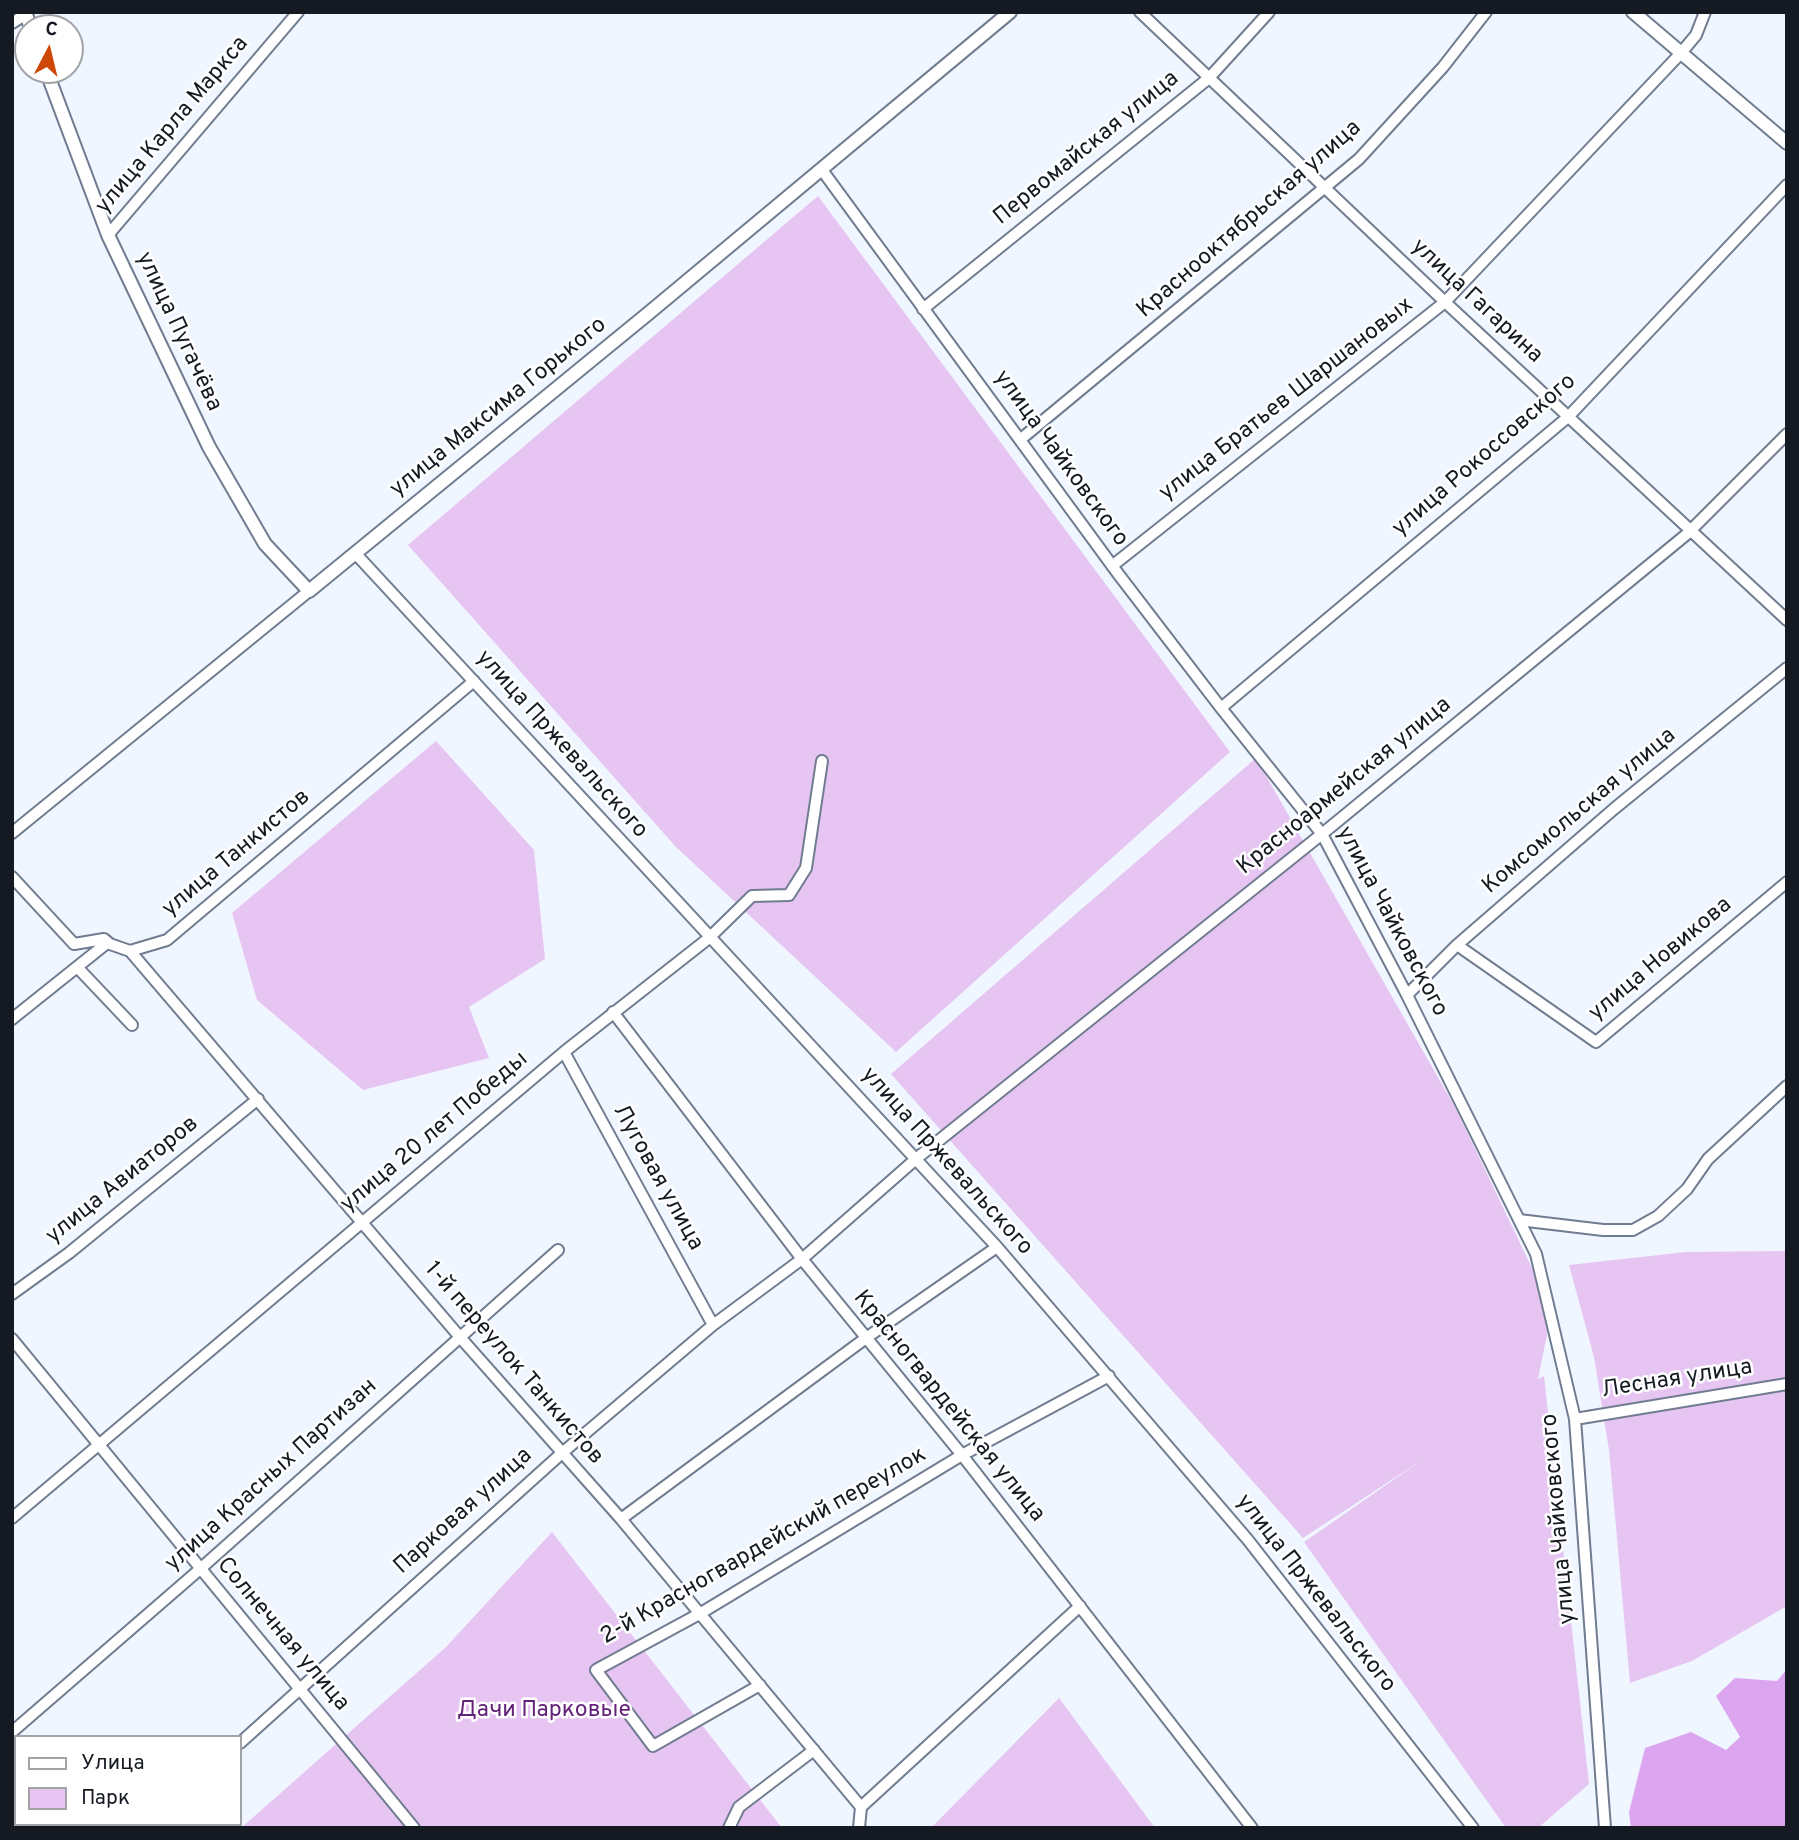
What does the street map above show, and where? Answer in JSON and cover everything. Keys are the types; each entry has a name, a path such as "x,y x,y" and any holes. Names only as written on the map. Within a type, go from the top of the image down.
{"street":[{"name":"улица Карла Маркса","path":"108,235 298,12"},
{"name":"улица Максима Горького","path":"12,833 226,661 1010,12"},
{"name":"улица Гагарина","path":"1139,12 1445,302 1787,620"},
{"name":"Первомайская улица","path":"923,309 1209,78 1269,12"},
{"name":"Краснооктябрьская улица","path":"1021,439 1359,159 1443,67 1486,12"},
{"path":"1633,12 1787,142"},
{"name":"улица Братьев Шаршановых","path":"1112,566 1445,302 1681,53 1696,34 1705,12"},
{"path":"12,23 25,13"},
{"name":"улица Пугачёва","path":"51,84 108,235 209,447 265,544 309,591"},
{"name":"улица Чайковского","path":"822,170 1112,566 1322,834 1407,995 1536,1254 1575,1419 1605,1828"},
{"name":"улица Рокоссовского","path":"1221,708 1568,417 1787,185"},
{"name":"Красноармейская улица","path":"917,1158 1322,834 1692,529 1787,435"},
{"name":"улица Пржевальского","path":"355,553 998,1247 1248,1540 1473,1828"},
{"name":"Комсомольская улица","path":"1407,995 1457,945 1615,808 1787,668"},
{"name":"улица Танкистов","path":"130,951 167,940 474,681"},
{"name":"улица 20 лет Победы","path":"12,1518 564,1052 709,937 752,897 789,895 806,868 822,761"},
{"path":"12,877 74,944 104,939 130,951"},
{"name":"улица Новикова","path":"1457,945 1596,1042 1787,882"},
{"path":"12,1019 107,943 110,944"},
{"name":"1-й переулок Танкистов","path":"130,951 459,1336 621,1519 861,1807"},
{"path":"77,967 132,1025"},
{"name":"Красногвардейская улица","path":"613,1012 802,1259 962,1455 1252,1828"},
{"name":"Луговая улица","path":"564,1052 713,1325"},
{"path":"1519,1220 1603,1230 1633,1230 1658,1216 1687,1189 1708,1159 1787,1086"},
{"name":"улица Авиаторов","path":"12,1294 69,1253 258,1098"},
{"name":"Парковая улица","path":"242,1741 562,1453 713,1325 802,1259 917,1158"},
{"path":"621,1519 866,1338 998,1247"},
{"name":"улица Красных Партизан","path":"12,1732 200,1570 558,1250"},
{"name":"Солнечная улица","path":"12,1339 414,1828"},
{"name":"2-й Красногвардейский переулок","path":"760,1685 653,1746 596,1670 701,1613 962,1455 1109,1376"},
{"name":"Лесная улица","path":"1575,1419 1787,1384"},
{"path":"859,1828 861,1807 1080,1606"},
{"path":"733,1826 739,1807 814,1750"}],"green space":[{"path":"818,196 1230,752 896,1052 675,846 408,545"},
{"path":"436,741 534,850 545,959 469,1007 489,1058 363,1090 257,1000 232,913"},
{"path":"1256,758 1456,1109 1552,1310 1538,1379 1544,1376 1589,1784 1538,1828 1506,1828 1304,1542 1422,1460 1303,1538 891,1074"},
{"path":"1787,1251 1787,1606 1692,1661 1630,1683 1609,1450 1594,1357 1569,1265 1686,1252"},
{"name":"Дачи Парковые","path":"552,1532 782,1828 241,1828 446,1647"},
{"path":"1059,1698 1155,1828 931,1828"}],"shaded area":[{"path":"1787,1669 1787,1828 1631,1828 1629,1812 1645,1748 1691,1732 1726,1750 1740,1737 1716,1696 1735,1678 1777,1681"}]}
